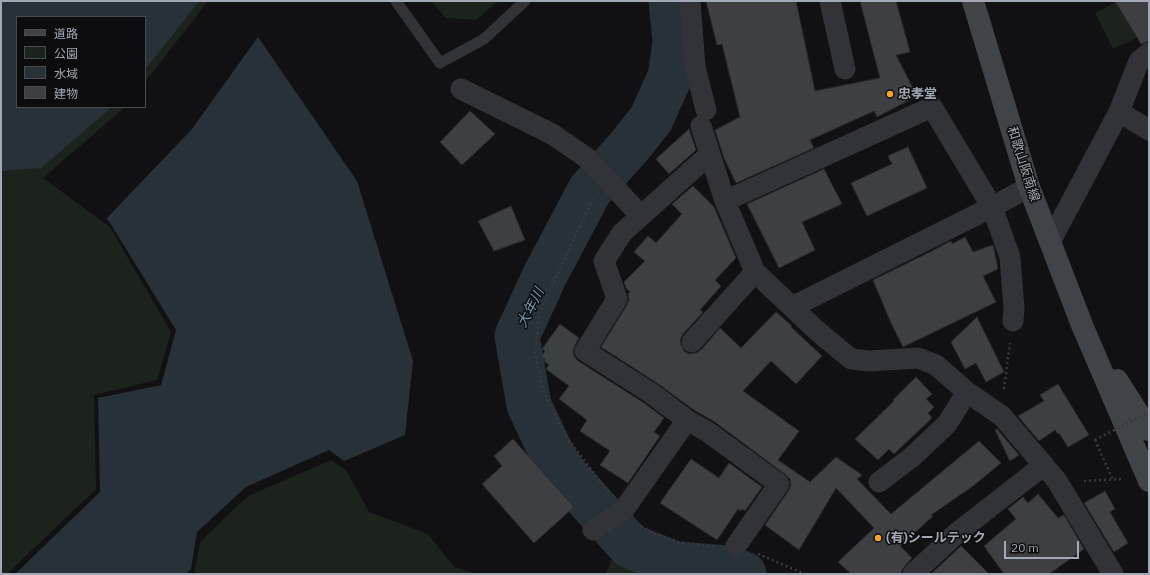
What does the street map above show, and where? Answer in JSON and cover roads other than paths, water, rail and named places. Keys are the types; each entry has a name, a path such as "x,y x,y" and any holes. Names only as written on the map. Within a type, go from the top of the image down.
{"main road":[{"name":"和歌山阪南線","path":"973,1 1029,187 1082,325 1148,479"},
{"name":"和歌山阪南線","path":"1082,325 1149,430"}],"street":[{"path":"690,1 695,67 710,154 725,201 755,272 814,329 851,359 869,361 918,358 936,365 967,392 1002,416 1051,473 1113,574"},
{"path":"830,1 844,69"},
{"path":"1050,242 1119,112 1139,61 1149,53"},
{"path":"461,89 552,134 586,158 641,216"},
{"path":"725,201 932,107 992,207 1010,257 1014,309 1013,321"},
{"path":"1119,112 1149,130"},
{"path":"710,154 622,233 604,261 617,299 585,351 651,393 687,420 708,432 779,484 736,546"},
{"path":"792,307 1029,187"},
{"path":"692,342 755,272"},
{"path":"879,482 912,457 947,424 967,392"},
{"path":"592,530 623,512 687,420"},
{"path":"913,574 958,532 1051,473"}],"lane":[{"path":"396,1 440,63 484,39 525,1"}],"water":[{"path":"1,1 199,1 146,69 146,16 16,16 16,108 111,108 41,168 1,171"},
{"path":"258,37 357,181 413,361 405,435 344,461 329,450 246,487 197,532 191,569 186,574 15,574 100,492 98,398 161,385 176,330 107,218 192,129"}],"waterway":[{"name":"大年川","path":"671,1 675,42 670,77 651,119 628,148 590,190 545,275 517,336 529,405 552,454 565,474 630,546 675,564 727,568 744,574"}],"place":[{"name":"忠孝堂","path":"890,94"},
{"name":"(有)シールテック","path":"878,538"}]}
